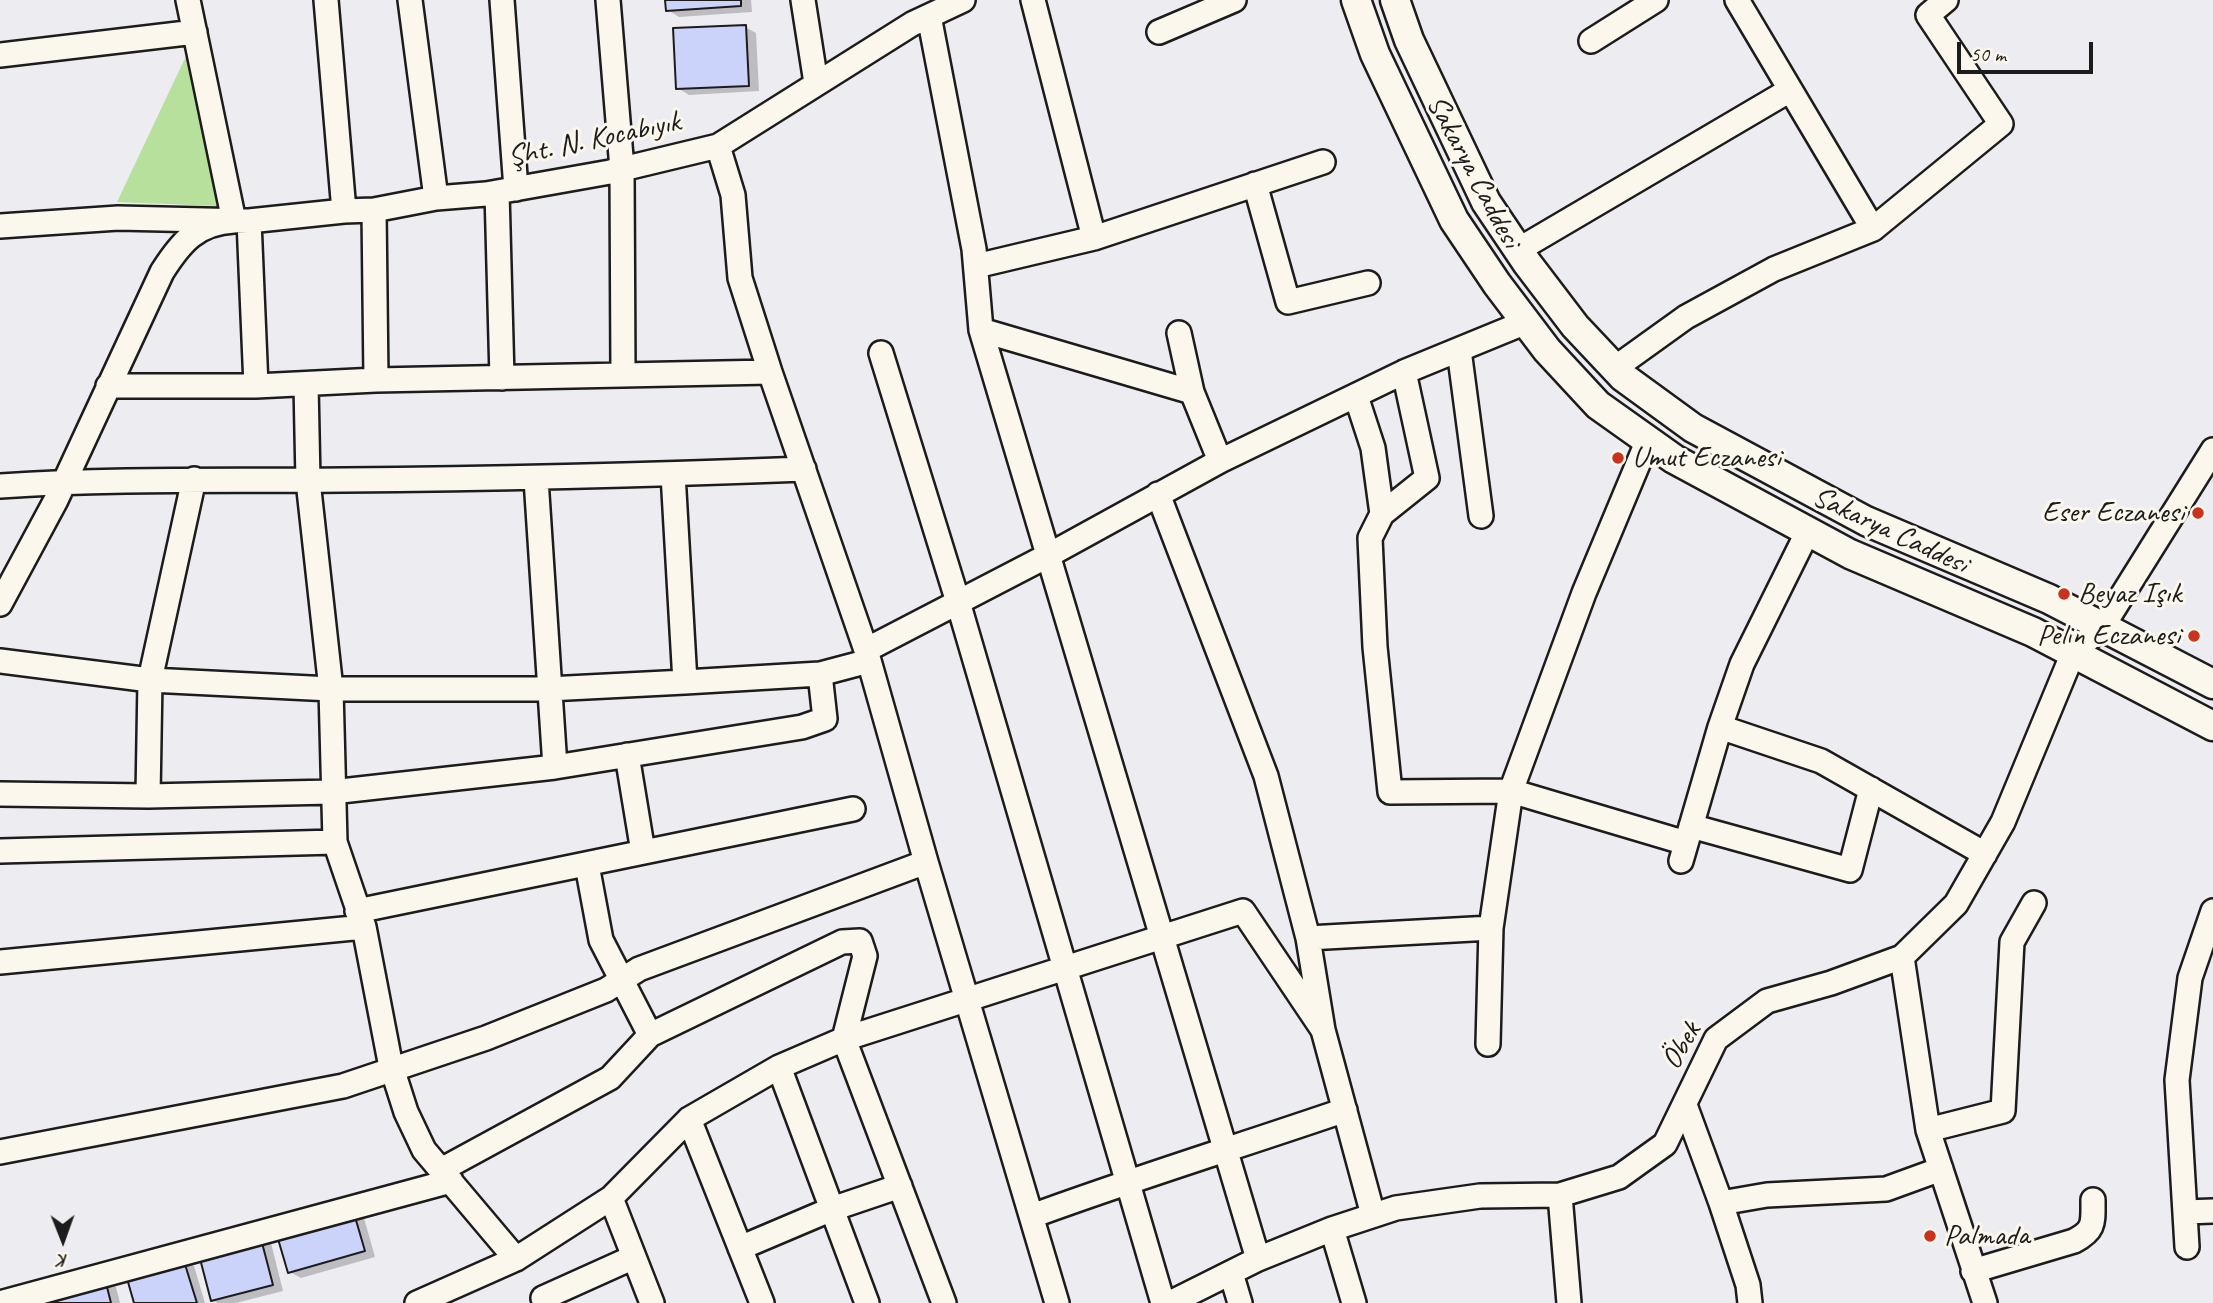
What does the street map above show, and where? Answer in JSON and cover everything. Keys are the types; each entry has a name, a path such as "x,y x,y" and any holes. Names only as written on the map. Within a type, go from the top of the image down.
{"main road":[{"name":"Sakarya Caddesi","path":"1356,0 1375,54 1454,219 1497,284 1547,350 1598,405 1674,459 1850,554 2033,632 2213,726"},
{"name":"Sakarya Caddesi","path":"1395,0 1409,40 1486,202 1575,326 1623,377 1693,428 1866,521 2049,599 2213,684"}],"street":[{"path":"188,0 242,221 256,386"},
{"path":"326,0 344,211"},
{"path":"410,0 436,198"},
{"path":"502,0 507,190 502,378"},
{"path":"608,0 622,169 623,375"},
{"path":"803,0 816,83"},
{"name":"Şht. N. Kocabıyık","path":"0,226 118,218 242,221 373,210 622,169 718,146 816,83 929,16 962,0"},
{"path":"1033,0 1094,238"},
{"path":"1159,32 1234,0"},
{"path":"1591,41 1656,0"},
{"path":"1737,0 1873,229"},
{"path":"1615,368 1686,317 1774,269 1873,229 2001,124 1928,15 1946,0"},
{"path":"929,16 976,266 981,330 1258,1259"},
{"path":"0,55 195,32"},
{"path":"1518,250 1790,90"},
{"path":"718,146 733,195 740,278 868,655 926,862 1057,1303"},
{"path":"976,266 1094,238 1323,162"},
{"path":"1255,184 1288,302 1368,283"},
{"path":"373,210 376,380"},
{"path":"4,592 64,482 162,272 180,244 216,222 242,221"},
{"path":"0,662 150,680 331,689 548,689 820,674 868,655 958,602 1220,461 1404,372 1526,322"},
{"path":"981,330 1192,392"},
{"path":"1179,333 1192,392 1220,461"},
{"path":"1459,350 1481,516"},
{"path":"881,353 958,602 1163,1303"},
{"path":"108,386 256,386 376,380 770,372"},
{"path":"1404,372 1427,478 1382,514 1370,538 1375,647 1390,792 1511,791 1686,844 1850,870 1871,789"},
{"path":"306,384 308,481 331,689 335,842 360,919 393,1070 406,1112 424,1150 516,1259"},
{"path":"1356,396 1373,447 1382,514"},
{"path":"1488,1044 1491,928 1511,791 1584,593 1648,440"},
{"name":"Öbek","path":"1170,1303 1258,1259 1332,1229 1396,1208 1480,1196 1560,1195 1619,1177 1665,1144 1716,1039 1767,1001 1831,983 1902,957 1956,904 2003,822 2073,653 2103,626 2213,450"},
{"path":"0,486 194,479 536,479 804,469"},
{"path":"673,474 685,682"},
{"path":"148,796 150,680 194,479"},
{"path":"536,479 555,766"},
{"path":"1158,494 1266,776 1308,938 1323,1030 1373,1215"},
{"path":"1686,844 1720,727 1742,664 1808,531"},
{"path":"0,794 148,796 332,792 555,766 802,727 825,719 820,674"},
{"path":"1720,727 1821,761 1985,854"},
{"path":"627,755 643,852"},
{"path":"0,962 198,942 360,919 643,852 853,809"},
{"path":"0,851 335,842"},
{"path":"0,1152 344,1086 486,1038 621,982 639,970 926,862"},
{"path":"587,865 601,940 650,1035"},
{"path":"1928,1130 2003,1111 2012,942 2035,903"},
{"path":"417,1303 516,1259 611,1198 689,1119 779,1067 844,1040 1243,911 1323,1030"},
{"path":"2187,1247 2177,1080 2190,978 2213,911"},
{"path":"1308,938 1491,928"},
{"path":"0,1303 446,1176 610,1078 650,1035 842,942 860,941 865,956 844,1040 944,1303"},
{"path":"1902,957 1928,1130 1985,1303"},
{"path":"779,1067 867,1303"},
{"path":"1685,1105 1748,1285 1749,1303"},
{"path":"1032,1216 1127,1181 1345,1110"},
{"path":"689,1119 762,1303"},
{"path":"1721,1203 1767,1195 1886,1189 1941,1169"},
{"path":"740,1248 832,1209 900,1186"},
{"path":"1560,1195 1569,1303"},
{"path":"611,1198 652,1303"},
{"path":"1973,1271 2074,1241 2087,1234 2093,1223 2093,1200"},
{"path":"2185,1212 2213,1211"},
{"path":"1332,1229 1354,1303"},
{"path":"545,1303 543,1298 634,1257"},
{"path":"1231,1273 1240,1303"}],"green space":[{"path":"187,54 219,206 117,202"}],"building":[{"path":"665,0 741,0 741,6 666,11"},
{"path":"746,25 749,86 676,89 673,28"},
{"path":"353,1210 365,1251 288,1273 276,1232"},
{"path":"260,1235 273,1285 211,1301 198,1251"},
{"path":"183,1258 197,1303 134,1303 126,1275"},
{"path":"105,1279 111,1303 46,1303 44,1296"}],"place":[{"name":"Umut Eczanesi","path":"1618,458"},
{"name":"Eser Eczanesi","path":"2198,513"},
{"name":"Beyaz Işık","path":"2064,594"},
{"name":"Pelin Eczanesi","path":"2194,636"},
{"name":"Palmada","path":"1930,1236"}]}
